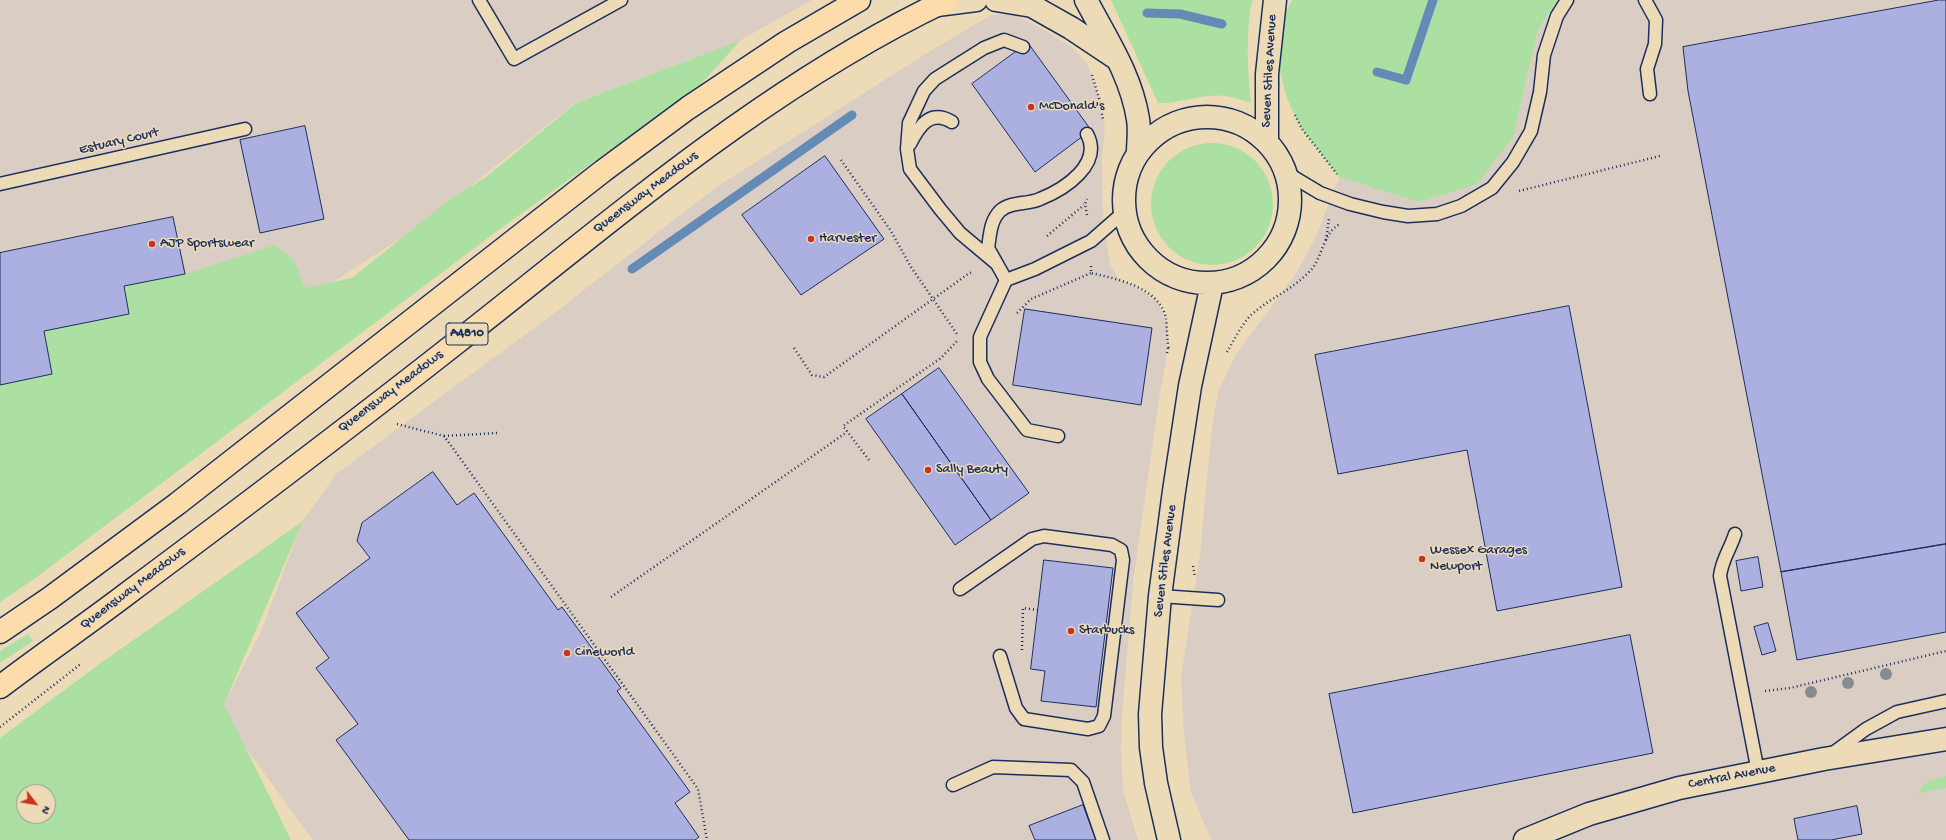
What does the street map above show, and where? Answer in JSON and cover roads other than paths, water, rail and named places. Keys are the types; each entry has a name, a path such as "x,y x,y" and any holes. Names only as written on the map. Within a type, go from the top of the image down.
{"main road":[{"path":"0,632 50,598 176,504 603,171 688,108 787,42 859,0"},
{"name":"Queensway Meadows","path":"0,688 129,593 455,344 627,206 726,132 834,62 942,2"}],"street":[{"path":"942,2 976,0"},
{"path":"996,0 1032,6 1071,28 1119,60"},
{"name":"Seven Stiles Avenue","path":"1086,0 1119,60 1129,85 1138,120 1138,153"},
{"name":"Seven Stiles Avenue","path":"1266,142 1267,74 1275,0"},
{"name":"Seven Stiles Avenue","path":"1204,117 1220,118 1234,121 1248,127 1266,142 1278,156 1285,172 1290,198 1287,223 1276,246 1259,265 1237,278 1212,284 1187,282 1164,273 1145,257 1131,236 1124,212 1124,192 1128,171 1138,153 1151,137 1169,126 1189,119 1204,117"},
{"name":"Seven Stiles Avenue","path":"1169,840 1156,783 1151,747 1150,714 1160,596 1175,484 1197,353 1212,284"},
{"name":"Central Avenue","path":"1525,840 1589,814 1679,788 1824,759 1946,739"}],"lane":[{"path":"480,0 514,59 621,0"},
{"path":"1285,172 1320,193 1332,198 1383,212 1408,216 1436,214 1461,206 1492,188 1513,162 1531,131 1540,92 1544,55 1557,16 1567,0"},
{"path":"1646,0 1656,20 1655,44 1647,69 1650,94"},
{"path":"996,264 960,233 910,170 907,149 909,123 924,91 935,79 984,48 1004,40 1023,47"},
{"path":"907,149 917,130 931,118 944,117 952,122"},
{"name":"Estuary Court","path":"0,184 245,129"},
{"path":"1006,280 988,248 994,218 1001,210 1010,205 1039,200 1070,183 1089,161 1091,142 1087,134"},
{"path":"1058,436 1027,430 988,379 980,362 980,338 1006,280 1035,269 1092,241 1124,212"},
{"path":"1735,534 1730,548 1722,562 1720,576 1758,772"},
{"path":"960,589 1032,539 1044,536 1112,545 1121,550 1123,560 1104,716 1099,726 1088,729 1024,719 1016,708 1000,656"},
{"path":"1160,596 1218,600"},
{"path":"1824,759 1866,729 1897,712 1946,701"},
{"path":"953,785 993,767 1071,770 1083,782 1103,840"}],"waterway":[{"path":"1377,72 1406,80 1433,0"},
{"path":"1147,13 1180,14 1222,24"},
{"path":"632,269 852,115"}],"place":[{"name":"McDonald's","path":"1031,107"},
{"name":"Harvester","path":"811,239"},
{"name":"AJP Sportswear","path":"152,244"},
{"name":"Sally Beauty","path":"928,470"},
{"name":"Wessex Garages Newport","path":"1422,559"},
{"name":"Starbucks","path":"1071,631"},
{"name":"Cineworld","path":"567,653"}]}
